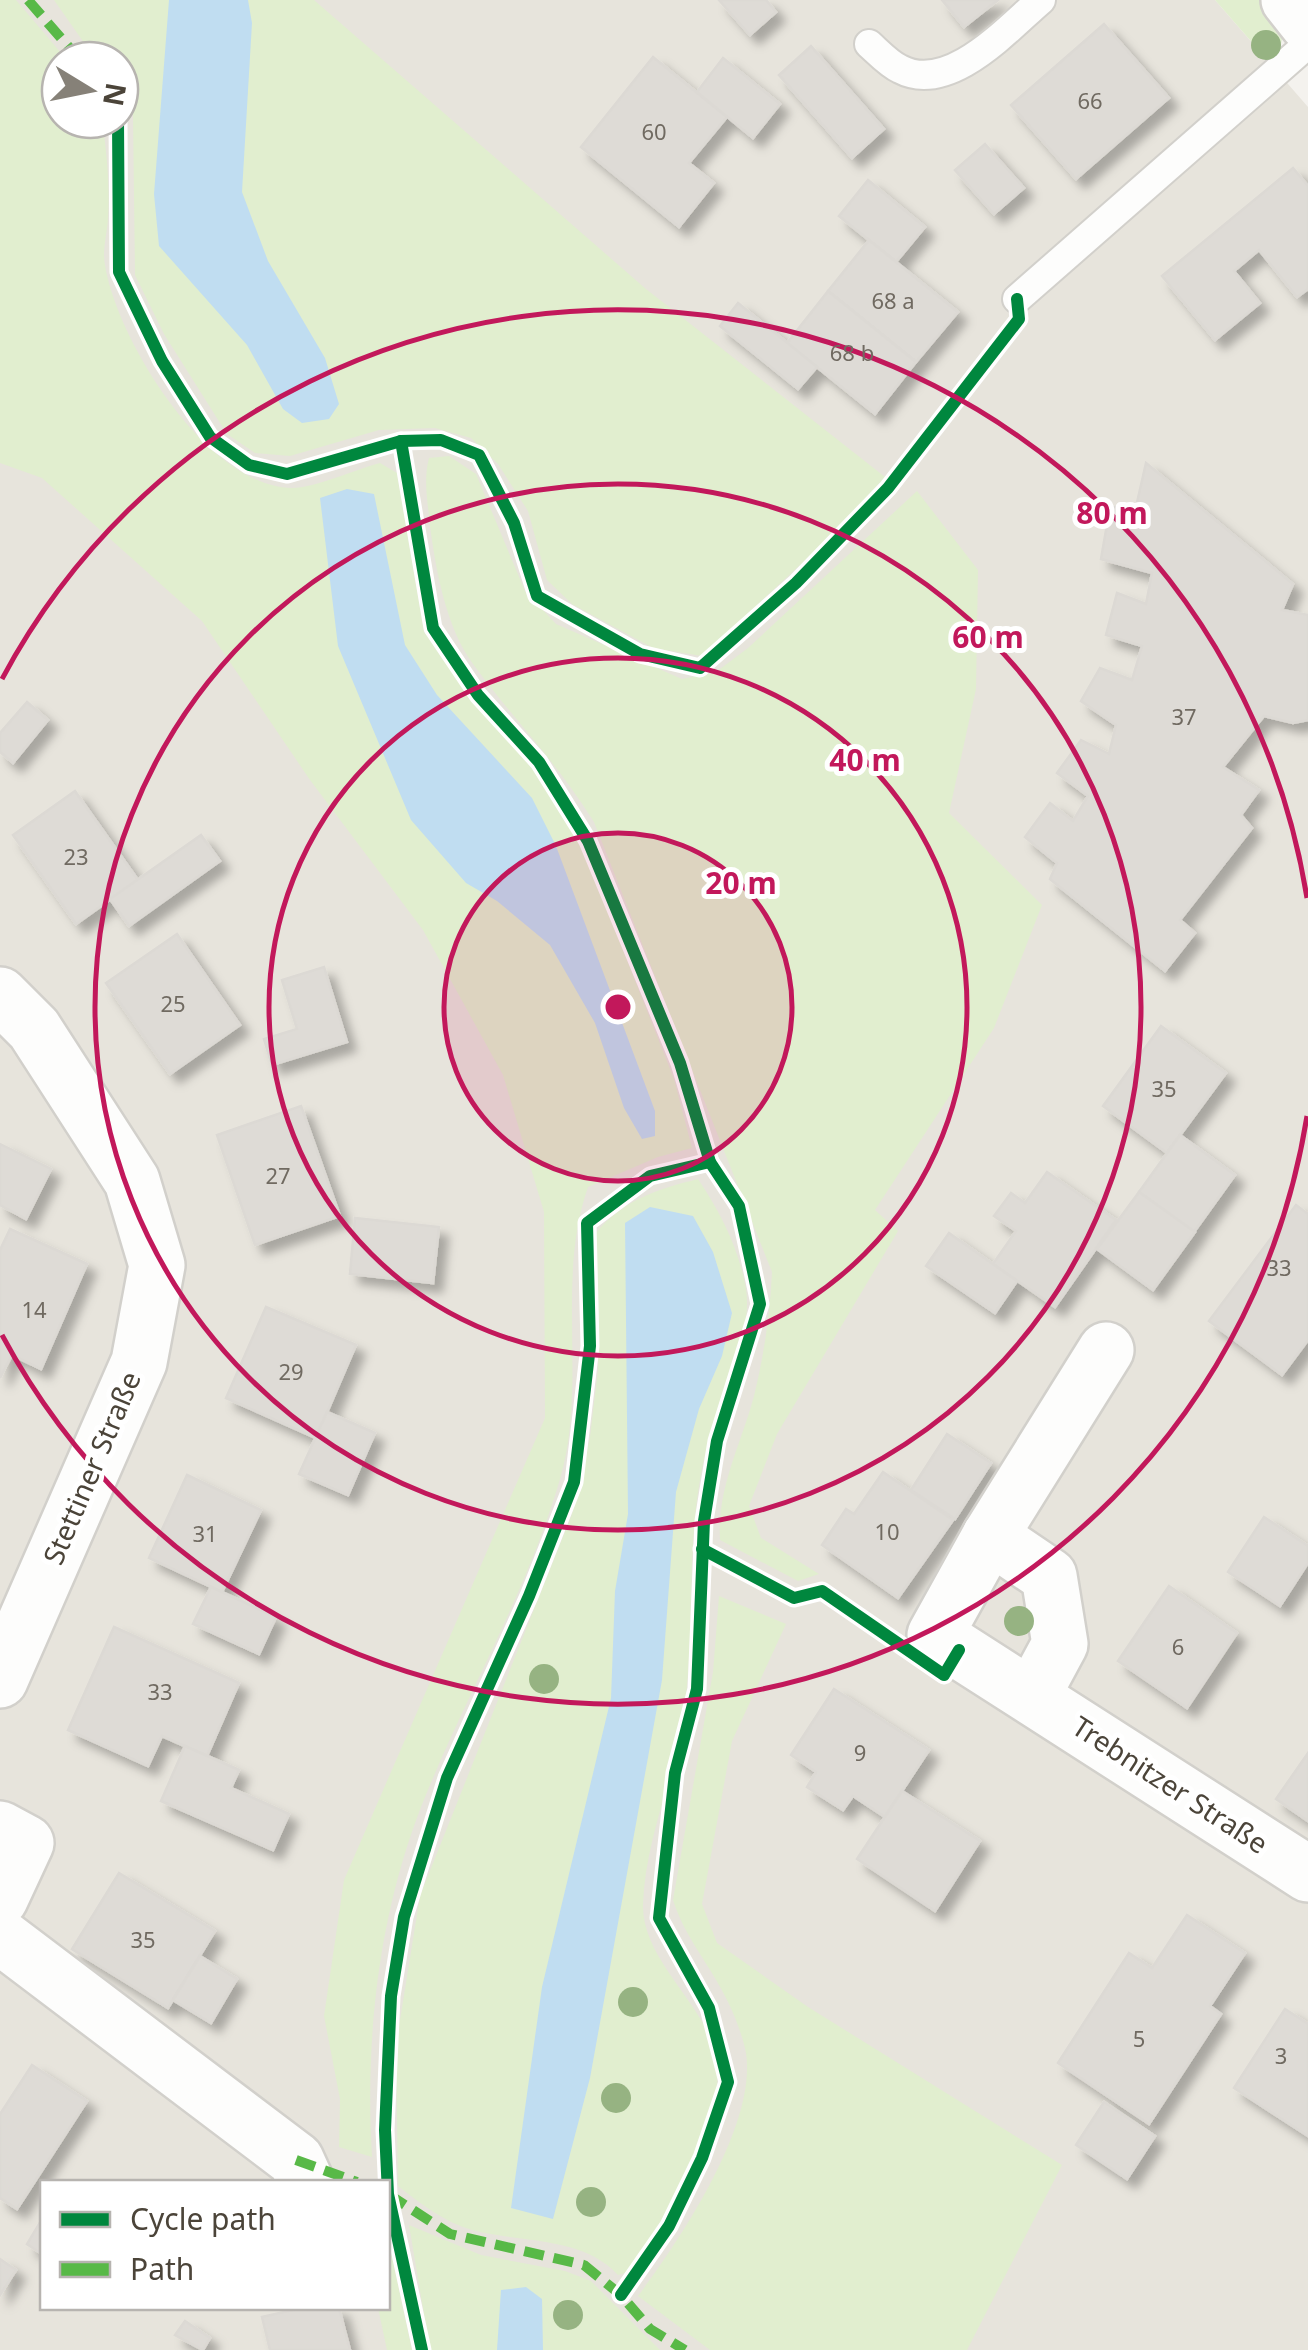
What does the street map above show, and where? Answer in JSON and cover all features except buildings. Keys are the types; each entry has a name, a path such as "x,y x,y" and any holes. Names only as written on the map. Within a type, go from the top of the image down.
{"street":[{"path":"1289,0 1308,24"},
{"name":"Stettiner Straße","path":"0,995 34,1030 132,1181 157,1265 139,1362 0,1680"},
{"name":"Trebnitzer Straße","path":"1106,1350 990,1536 935,1634 1308,1874"},
{"path":"990,1536 1049,1576 1060,1644 1032,1696"},
{"path":"0,1829 26,1843 0,1899"},
{"path":"0,1936 296,2160 305,2180"}],"lane":[{"path":"869,44 902,71 942,74 991,44 1040,0"},
{"path":"1017,299 1308,44"}],"shaded area":[{"path":"0,0 1215,0 1308,107 1308,2350 0,2350"}],"green space":[{"path":"0,0 16,0 50,40 40,40 40,140 105,140 109,194 105,265 127,331 171,404 199,437 229,463 260,481 301,487 380,463 397,473 424,632 463,688 542,778 584,851 674,1079 692,1148 658,1157 588,1187 574,1259 572,1407 560,1479 513,1604 421,1807 394,1892 373,2024 372,2157 339,2147 340,2099 324,2016 344,1880 545,1418 544,1212 503,1075 423,930 310,780 202,621 42,478 0,463"},
{"path":"54,0 314,0 646,289 885,477 829,538 702,656 653,648 572,604 547,580 528,511 498,464 471,438 435,428 379,430 290,456 255,453 227,434 164,334 135,275 133,140 140,140 140,40 82,40"},
{"path":"1215,0 1259,0 1284,29 1279,54 1270,63"},
{"path":"449,456 476,474 525,591 556,624 682,679 716,672 748,648 917,491 978,570 976,689 949,813 1042,905 994,1028 875,1210 898,1231 777,1434 749,1506 761,1538 819,1574 798,1581 720,1540 726,1484 761,1365 772,1272 594,822 565,779 473,664 456,633 435,561 426,484 429,458"},
{"path":"698,1179 734,1246 743,1274 747,1309 739,1353 703,1464 692,1554 685,1705 649,1854 643,1905 646,1928 655,1949 708,2032 716,2053 718,2075 707,2128 686,2178 629,2272 618,2275 604,2262 569,2247 462,2227 398,2186 396,2045 420,1896 572,1514 590,1437 598,1370 596,1233 642,1197"},
{"path":"719,1596 786,1624 732,1741 702,1904 717,1943 808,2007 1062,2165 967,2350 710,2350 638,2296 712,2180 740,2113 746,2082 746,2053 736,2020 673,1900 713,1672"},
{"path":"409,2225 481,2255 565,2271 591,2281 660,2350 430,2350"},
{"path":"390,2247 412,2350 387,2350 378,2310 390,2310"}],"water":[{"path":"169,0 248,0 252,23 242,192 268,261 325,358 339,404 329,419 302,423 283,409 247,345 159,246 154,194"},
{"path":"347,489 374,494 405,645 437,695 532,798 556,846 655,1111 655,1136 642,1139 624,1108 595,1023 550,945 497,901 466,883 411,820 338,646 320,498"},
{"path":"650,1207 693,1216 713,1252 732,1313 722,1356 699,1409 676,1492 662,1680 590,2078 553,2219 511,2208 542,1987 611,1698 615,1591 628,1514 625,1223"},
{"path":"526,2287 542,2299 543,2350 497,2350 501,2290"}],"marked path":[{"path":"28,0 63,40"},
{"path":"296,2160 351,2180"},
{"path":"390,2195 450,2234 584,2265 621,2295 650,2329 685,2350"}],"cycle path":[{"path":"118,140 119,272 162,361 210,437 249,465 287,474 401,441 441,440 479,455 514,523 537,596 640,654 700,668 796,583 888,488 1019,319 1017,299"},
{"path":"401,441 433,628 478,695 539,762 588,841 680,1063 710,1162 739,1206 760,1304 717,1441 704,1521 697,1689 675,1773 659,1918 709,2008 728,2082 702,2158 669,2226 621,2295"},
{"path":"387,2180 385,2130 391,1996 404,1917 447,1778 529,1596 574,1482 590,1346 587,1223 650,1176 710,1162"},
{"path":"702,1549 794,1598 822,1591 944,1675 959,1650"},
{"path":"390,2203 422,2350"}]}
